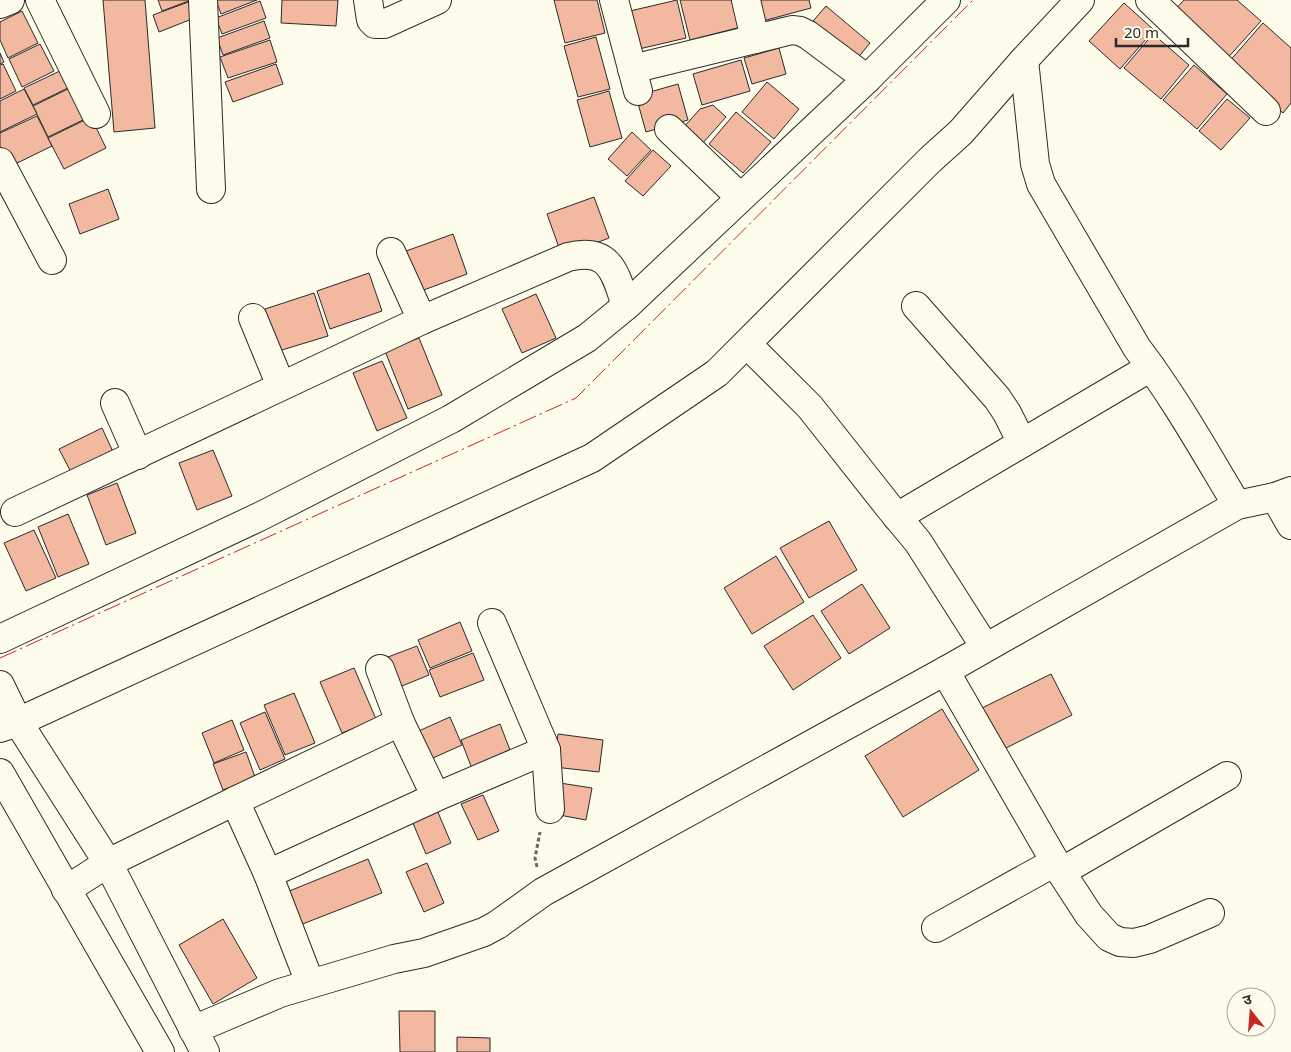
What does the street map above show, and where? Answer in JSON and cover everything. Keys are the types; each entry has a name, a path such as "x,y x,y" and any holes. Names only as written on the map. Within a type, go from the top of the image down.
{"street":[{"path":"0,4 10,0"},
{"path":"40,0 96,114"},
{"path":"203,0 211,189"},
{"path":"368,0 371,20 375,24 384,24 437,0"},
{"path":"614,0 635,80 755,39 792,30 800,31 867,79"},
{"path":"746,0 755,39"},
{"path":"0,639 261,516 451,419 587,338 626,306 867,79 946,0"},
{"path":"9,725 592,458 717,373 930,160 961,132 1080,0"},
{"path":"1150,0 1266,111"},
{"path":"1024,60 1035,164 1041,184 1137,348 1151,367 1237,505"},
{"path":"669,129 740,197"},
{"path":"0,162 52,260"},
{"path":"391,252 422,320"},
{"path":"15,512 422,320 568,257 580,254 591,255 610,264 616,273 626,306"},
{"path":"916,306 997,398 1007,412 1022,443"},
{"path":"253,318 281,386"},
{"path":"747,344 810,407 918,542 985,647"},
{"path":"897,517 1151,367"},
{"path":"115,403 138,454"},
{"path":"0,685 9,725 108,863 198,1045 280,993 394,959 424,953 484,932 497,925 543,892 945,671 1237,505 1283,494 1291,525"},
{"path":"492,623 546,750 550,810"},
{"path":"380,669 400,722 436,797"},
{"path":"945,671 1058,867 1089,915 1109,937 1120,942 1134,943 1150,939 1210,912"},
{"path":"66,890 108,863 400,722"},
{"path":"268,874 436,797 546,750"},
{"path":"0,773 160,1052"},
{"path":"936,928 1058,867 1228,776"},
{"path":"235,801 268,874 310,983"}],"path":[{"path":"543,892 535,858 539,835 550,810"}],"building":[{"path":"103,0 145,0 155,128 114,132"},
{"path":"158,0 191,0 162,11"},
{"path":"194,0 202,15 159,32 153,15"},
{"path":"216,0 257,0 221,14"},
{"path":"282,0 338,0 336,26 281,23"},
{"path":"554,0 597,0 605,33 565,43"},
{"path":"677,0 686,38 639,49 630,11"},
{"path":"680,0 738,0 745,26 690,40"},
{"path":"753,0 809,0 811,8 759,22"},
{"path":"1184,0 1237,0 1261,21 1224,62 1171,14"},
{"path":"260,1 266,18 222,34 216,18"},
{"path":"1124,3 1154,30 1120,69 1089,41"},
{"path":"826,6 870,43 852,65 808,27"},
{"path":"22,11 38,43 8,58 0,40 0,22"},
{"path":"264,21 270,38 223,55 217,38"},
{"path":"1263,23 1291,48 1291,103 1283,113 1227,64"},
{"path":"1153,34 1189,65 1161,99 1124,68"},
{"path":"596,37 610,89 578,97 564,46"},
{"path":"270,40 277,62 228,78 220,57"},
{"path":"40,44 54,71 22,87 9,59"},
{"path":"779,48 786,74 752,84 744,58"},
{"path":"0,53 4,62 0,64"},
{"path":"741,60 750,91 702,105 693,74"},
{"path":"3,64 16,91 0,99 0,65"},
{"path":"276,64 283,84 233,102 225,82"},
{"path":"1194,65 1227,94 1197,129 1163,100"},
{"path":"62,70 70,87 33,105 24,88"},
{"path":"767,82 799,109 774,139 742,112"},
{"path":"678,84 688,120 646,132 636,96"},
{"path":"70,88 85,119 48,137 33,106"},
{"path":"24,89 37,114 0,132 0,101"},
{"path":"609,91 622,138 590,147 577,100"},
{"path":"1227,99 1250,118 1221,150 1199,131"},
{"path":"713,105 726,117 702,144 683,128 700,109"},
{"path":"736,112 771,142 743,173 709,144"},
{"path":"37,116 52,146 7,168 0,152 0,133"},
{"path":"91,117 106,148 64,169 48,138"},
{"path":"632,132 651,150 627,176 608,159"},
{"path":"653,150 671,166 643,196 625,181"},
{"path":"108,189 119,219 80,234 69,204"},
{"path":"594,197 609,238 562,256 547,214"},
{"path":"453,234 467,274 413,294 398,254"},
{"path":"369,273 382,311 330,329 317,291"},
{"path":"314,293 328,336 272,353 259,311"},
{"path":"536,294 556,338 522,353 502,309"},
{"path":"419,338 442,395 408,409 385,351"},
{"path":"382,361 407,418 377,431 353,373"},
{"path":"102,428 115,456 73,476 59,449"},
{"path":"213,450 232,496 197,510 179,463"},
{"path":"117,483 136,533 106,545 87,495"},
{"path":"68,514 89,564 58,577 38,527"},
{"path":"829,521 857,570 809,598 780,548"},
{"path":"34,530 56,578 26,591 4,543"},
{"path":"776,556 804,602 752,634 724,588"},
{"path":"862,584 890,628 849,654 821,611"},
{"path":"813,615 841,658 793,690 764,646"},
{"path":"460,622 472,651 430,668 418,640"},
{"path":"417,646 429,675 392,690 380,660"},
{"path":"473,653 484,680 440,697 429,670"},
{"path":"354,668 376,719 342,733 320,682"},
{"path":"1051,674 1072,715 996,753 976,711"},
{"path":"294,693 315,743 285,755 264,705"},
{"path":"942,709 979,770 903,817 865,756"},
{"path":"265,712 285,759 260,770 240,723"},
{"path":"450,717 462,745 424,762 412,734"},
{"path":"232,720 244,750 214,763 202,733"},
{"path":"500,724 513,758 474,774 461,740"},
{"path":"558,734 603,740 599,772 554,767"},
{"path":"246,752 255,777 223,790 213,764"},
{"path":"560,783 592,788 586,820 554,814"},
{"path":"483,795 499,831 478,840 461,804"},
{"path":"437,810 451,843 426,854 412,821"},
{"path":"368,859 382,893 300,925 287,892"},
{"path":"427,863 444,903 424,912 406,872"},
{"path":"223,919 257,978 213,1004 179,945"},
{"path":"399,1011 435,1011 435,1052 400,1052"},
{"path":"457,1037 490,1038 490,1052 457,1052"}],"power":[{"path":"0,658 576,398 973,0"}]}
